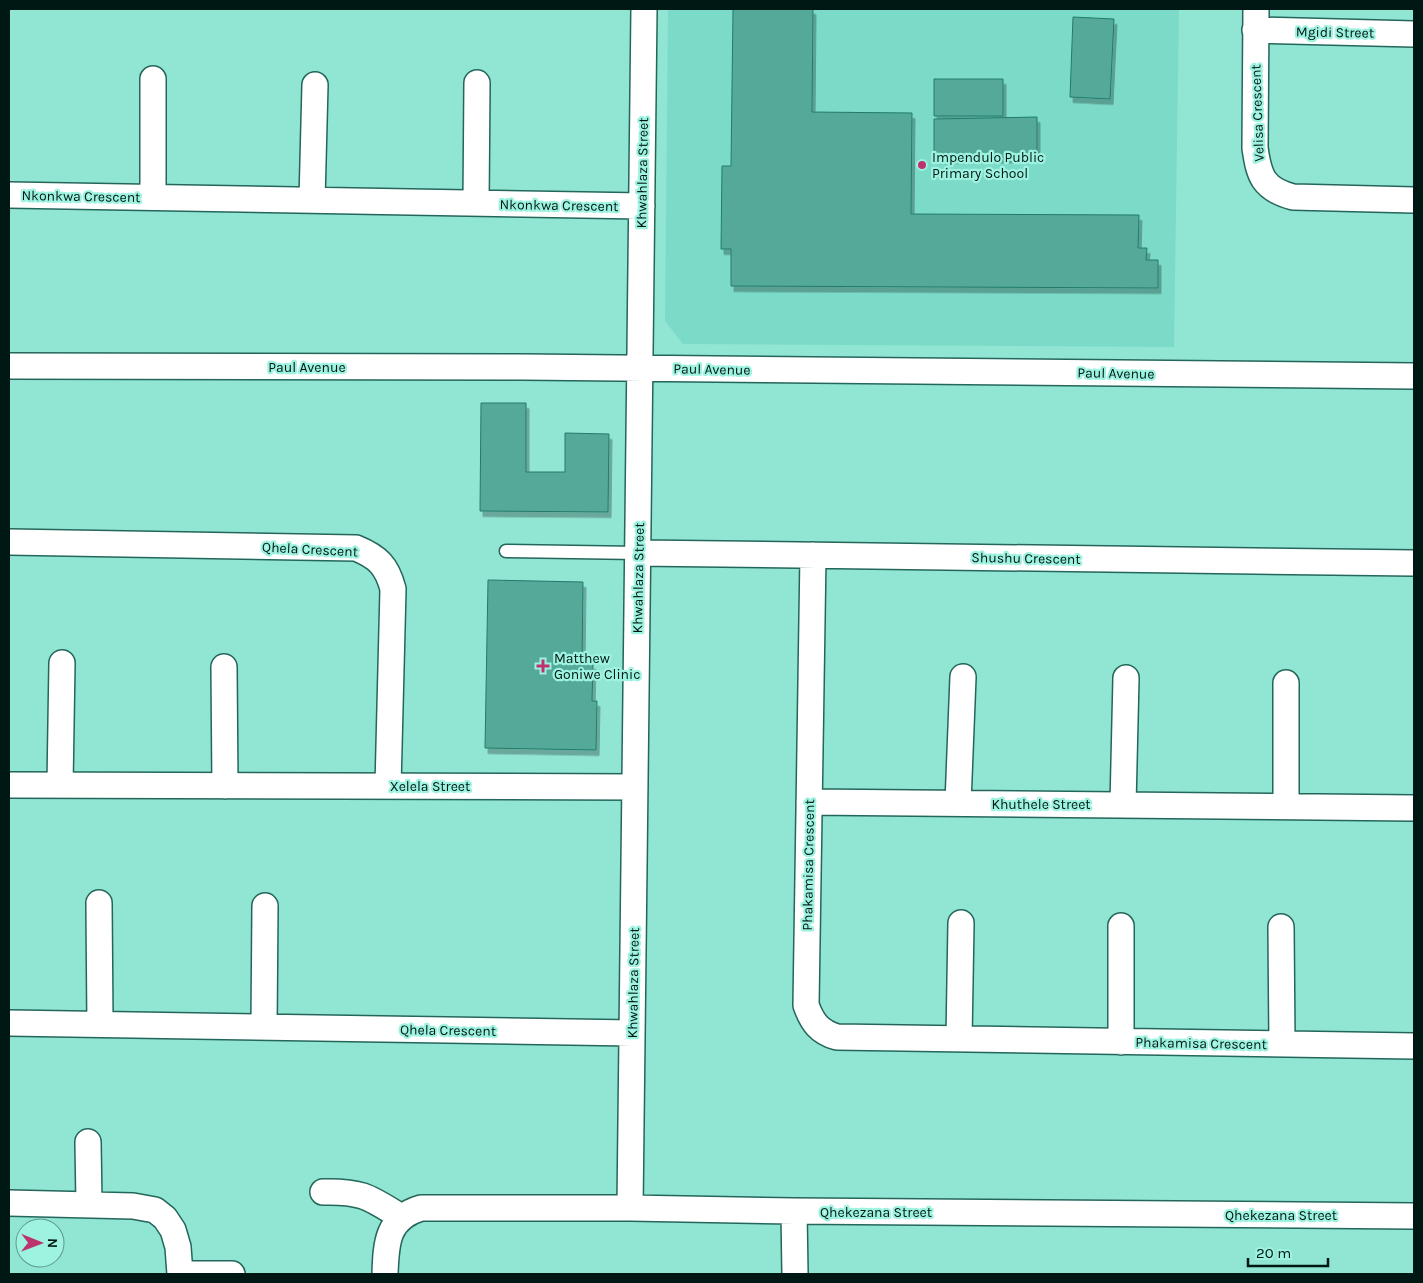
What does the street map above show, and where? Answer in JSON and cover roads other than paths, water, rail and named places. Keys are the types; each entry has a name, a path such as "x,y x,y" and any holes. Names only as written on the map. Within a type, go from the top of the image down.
{"street":[{"name":"Khwahlaza Street","path":"630,1208 644,9"},
{"name":"Mgidi Street","path":"1256,20 1414,34"},
{"name":"Velisa Crescent","path":"1256,20 1255,148 1259,170 1266,182 1278,193 1293,197 1414,200"},
{"name":"Nkonkwa Crescent","path":"153,79 153,198"},
{"path":"476,83 476,203"},
{"path":"312,200 314,85"},
{"name":"Nkonkwa Crescent","path":"9,195 642,206"},
{"name":"Paul Avenue","path":"9,366 1414,376"},
{"name":"Qhela Crescent","path":"9,542 356,548 370,553 384,566 389,574 393,589 388,786"},
{"name":"Shushu Crescent","path":"638,552 1414,563"},
{"name":"Phakamisa Crescent","path":"813,555 806,1005 810,1018 819,1029 837,1037 1414,1046"},
{"path":"60,785 62,663"},
{"path":"224,667 225,786"},
{"path":"958,803 963,677"},
{"path":"1124,805 1126,678"},
{"path":"1286,683 1286,806"},
{"name":"Xelela Street","path":"9,785 635,787"},
{"name":"Khuthele Street","path":"809,802 1414,808"},
{"path":"100,903 100,1024"},
{"path":"264,906 264,1027"},
{"path":"959,1040 961,922"},
{"name":"Phakamisa Crescent","path":"1121,926 1121,1042"},
{"name":"Phakamisa Crescent","path":"1281,927 1282,1044"},
{"name":"Qhela Crescent","path":"9,1022 632,1033"},
{"path":"88,1142 89,1204"},
{"path":"323,1192 341,1191 365,1196 400,1217 392,1229 388,1240 385,1274"},
{"path":"9,1203 89,1204 143,1207 155,1210 165,1218 173,1230 178,1247 180,1274 232,1274"},
{"name":"Qhekezana Street","path":"400,1217 410,1211 436,1207 1414,1216"},
{"path":"794,1211 795,1274"}],"lane":[{"path":"506,551 638,552"}],"place":[{"name":"Impendulo Public Primary School","path":"922,165"},
{"name":"Matthew Goniwe Clinic","path":"543,666"}]}
